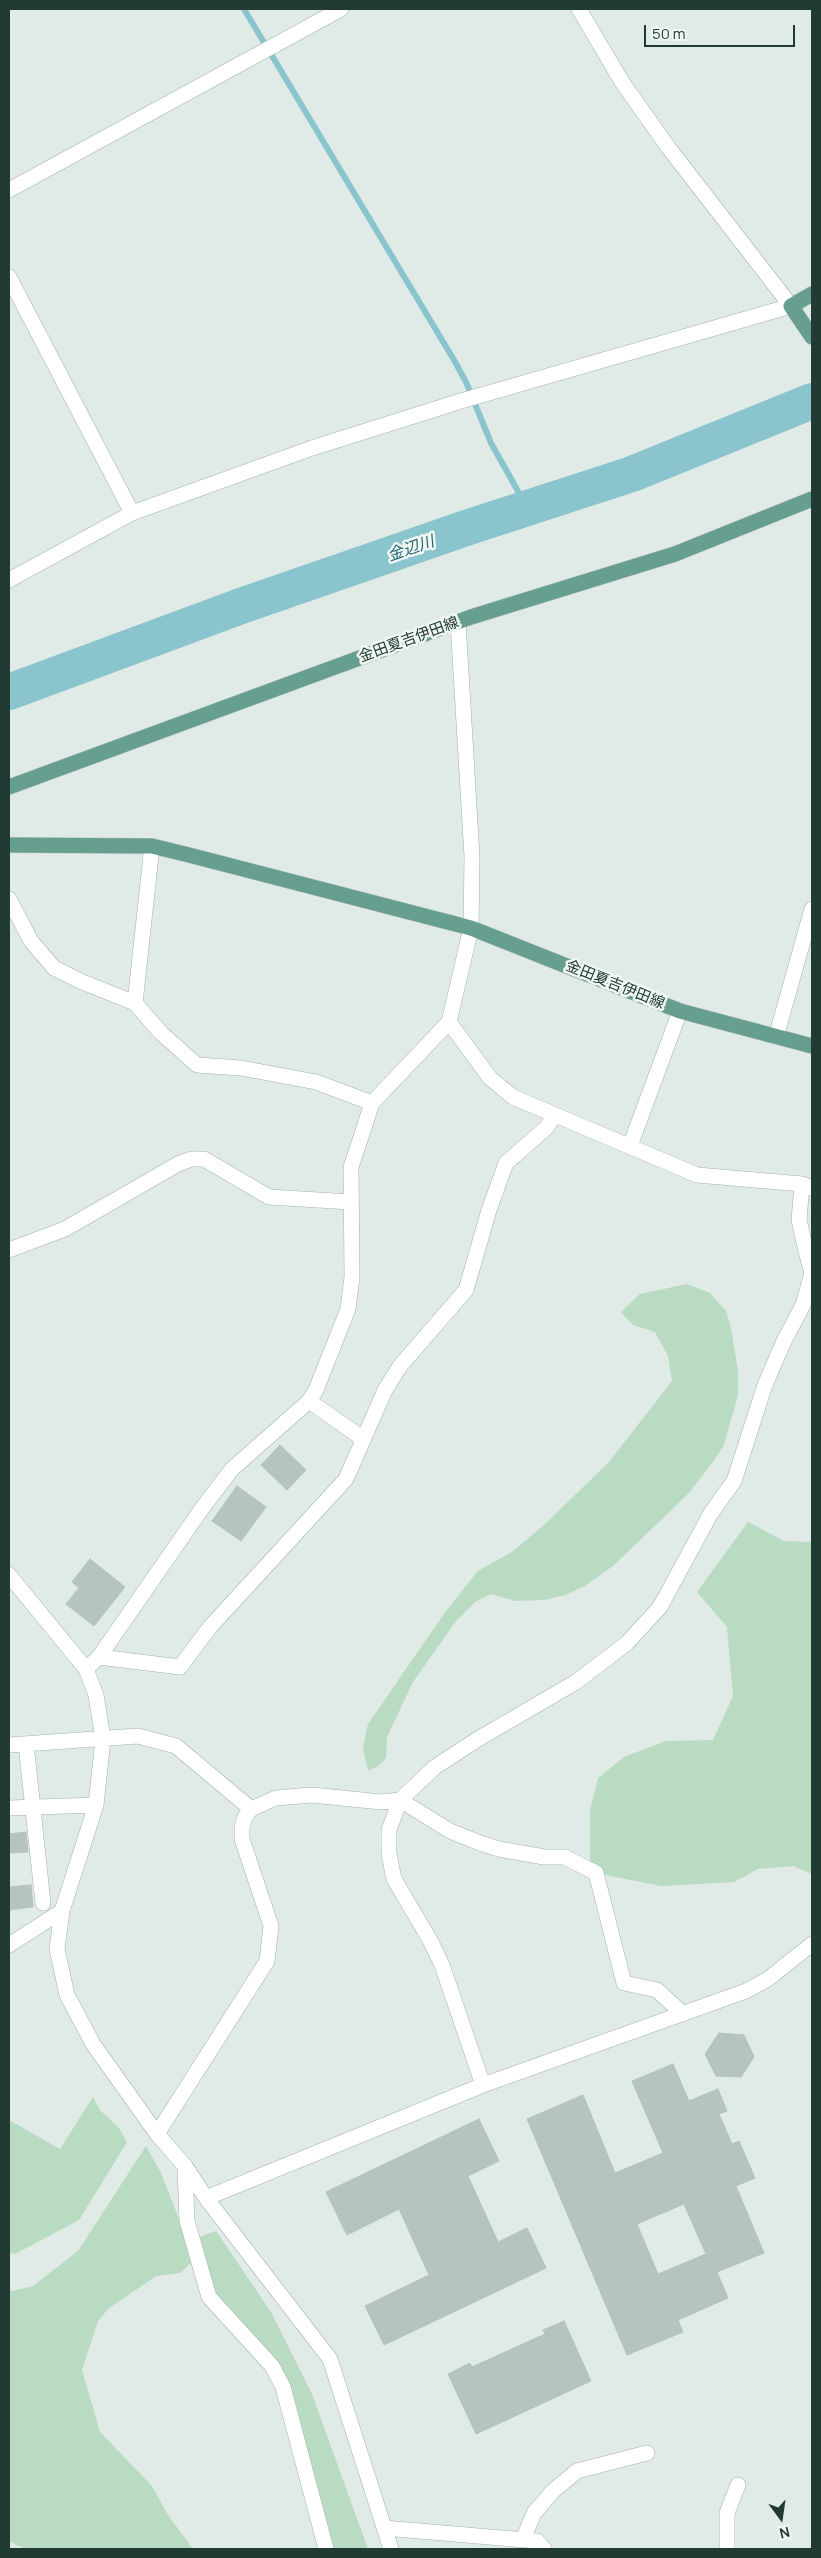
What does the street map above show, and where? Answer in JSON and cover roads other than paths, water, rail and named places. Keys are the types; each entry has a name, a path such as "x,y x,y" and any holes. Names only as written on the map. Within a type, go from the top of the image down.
{"main road":[{"path":"812,294 795,311 812,337"},
{"name":"金田夏吉伊田線","path":"9,787 458,622 674,554 812,499"},
{"name":"金田夏吉伊田線","path":"9,846 152,846 471,928 680,1011 812,1046"}],"street":[{"path":"9,190 341,9"},
{"path":"9,580 132,513 312,448 461,401 795,311 668,147 622,82 579,9"},
{"path":"9,277 132,513"},
{"path":"86,1669 99,1657 203,1507 232,1469 309,1401 316,1390 348,1309 352,1278 351,1168 372,1103 449,1022 471,928 472,857 458,622"},
{"path":"135,1003 152,846"},
{"path":"9,899 31,941 54,968 80,981 135,1003 161,1033 197,1065 240,1068 316,1082 372,1103"},
{"path":"776,1037 812,910"},
{"path":"630,1146 680,1011"},
{"path":"449,1022 490,1078 513,1097 697,1175 807,1186 799,1220 810,1253 812,1273 803,1305 784,1342 766,1385 734,1480 711,1513 660,1607 626,1643 576,1682 478,1739 435,1768 400,1800 390,1830 388,1854 394,1879 431,1942 442,1965 483,2085"},
{"path":"99,1657 180,1667 210,1627 346,1479 384,1390 400,1366 466,1290 489,1210 506,1163 546,1128 555,1115"},
{"path":"9,1250 65,1229 178,1164 192,1159 204,1159 269,1197 351,1202"},
{"path":"309,1401 362,1438"},
{"path":"9,1575 86,1669 96,1695 104,1739 96,1805 62,1912 57,1949 67,1996 93,2044 157,2134 185,2166 206,2198 330,2360 391,2549"},
{"path":"9,1745 138,1736 176,1746 251,1809"},
{"path":"26,1744 43,1903"},
{"path":"157,2134 267,1961 271,1926 242,1839 242,1827 251,1809 276,1798 312,1795 381,1802 400,1800 450,1831 480,1843 517,1852 564,1857 596,1873 624,1983 657,1990 683,2014"},
{"path":"9,1808 96,1805"},
{"path":"9,1944 62,1912"},
{"path":"206,2198 483,2085 746,1991 768,1979 812,1944"},
{"path":"185,2166 187,2221 209,2296 272,2366 283,2387 326,2549"},
{"path":"522,2540 534,2513 552,2491 577,2471 647,2453"},
{"path":"727,2549 727,2513 738,2485"},
{"path":"384,2528 537,2541 544,2549"}],"waterway":[{"path":"244,9 454,360 466,382 491,443 528,509"},
{"name":"金辺川","path":"9,692 241,606 466,528 632,474 812,401"}]}
